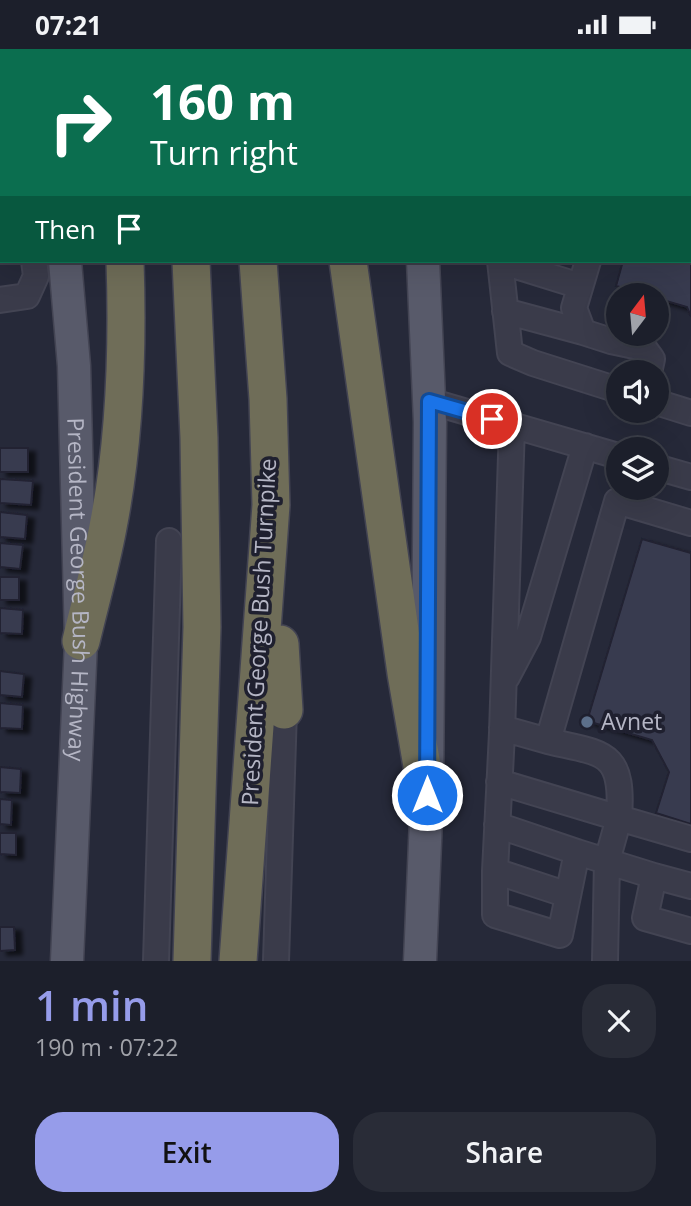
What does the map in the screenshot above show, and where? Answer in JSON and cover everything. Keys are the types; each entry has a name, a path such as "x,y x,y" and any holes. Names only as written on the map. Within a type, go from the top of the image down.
{"highway":[{"path":"81,641 108,527 119,453 127,311 125,263"},
{"path":"191,263 199,438 202,614 192,961"},
{"name":"President George Bush Turnpike","path":"238,961 271,505 268,399 258,263"},
{"path":"348,263 404,660 427,795"},
{"path":"271,505 284,709"}],"main road":[{"name":"President George Bush Highway","path":"65,263 74,366 79,477 81,641 67,961"},
{"path":"420,961 427,795 429,401 423,263"}],"lane":[{"path":"0,300 27,296 36,276 34,263"},
{"path":"500,263 510,353 606,386"},
{"path":"506,263 580,286"},
{"path":"583,332 573,308 587,263"},
{"path":"505,311 645,348 652,360"},
{"path":"429,401 606,452"},
{"path":"669,406 691,413"},
{"path":"512,425 495,915 560,935 577,852"},
{"path":"503,684 528,637 585,446"},
{"path":"669,471 691,477"},
{"path":"548,741 618,500"},
{"path":"632,500 691,523"},
{"path":"156,961 169,541"},
{"path":"276,961 284,709"},
{"path":"502,728 600,754 609,759 617,773 621,795 619,818 607,861 604,961"},
{"path":"499,782 691,839"},
{"path":"497,825 654,876 691,885"},
{"path":"495,871 568,895"},
{"path":"654,876 645,918 691,931"}],"building":[{"path":"622,263 691,263 691,317 687,307 669,302 669,283 617,283"},
{"path":"0,448 28,448 28,472 0,472"},
{"path":"0,479 33,481 31,505 0,503"},
{"path":"0,512 27,515 25,539 0,537"},
{"path":"642,539 691,553 691,824 656,813 669,772 652,740 587,721"},
{"path":"0,543 23,545 20,569 0,567"},
{"path":"0,577 19,577 19,600 0,600"},
{"path":"0,608 23,610 22,634 0,633"},
{"path":"0,671 24,674 22,697 0,695"},
{"path":"0,703 23,705 22,729 0,728"},
{"path":"0,767 21,769 20,793 0,792"},
{"path":"0,799 12,800 11,825 0,824"},
{"path":"0,833 16,833 16,855 0,854"},
{"path":"0,927 14,927 15,950 0,951"}],"place":[{"name":"Avnet","path":"587,722"}],"route":[{"path":"427,795 429,401 492,419"}]}
